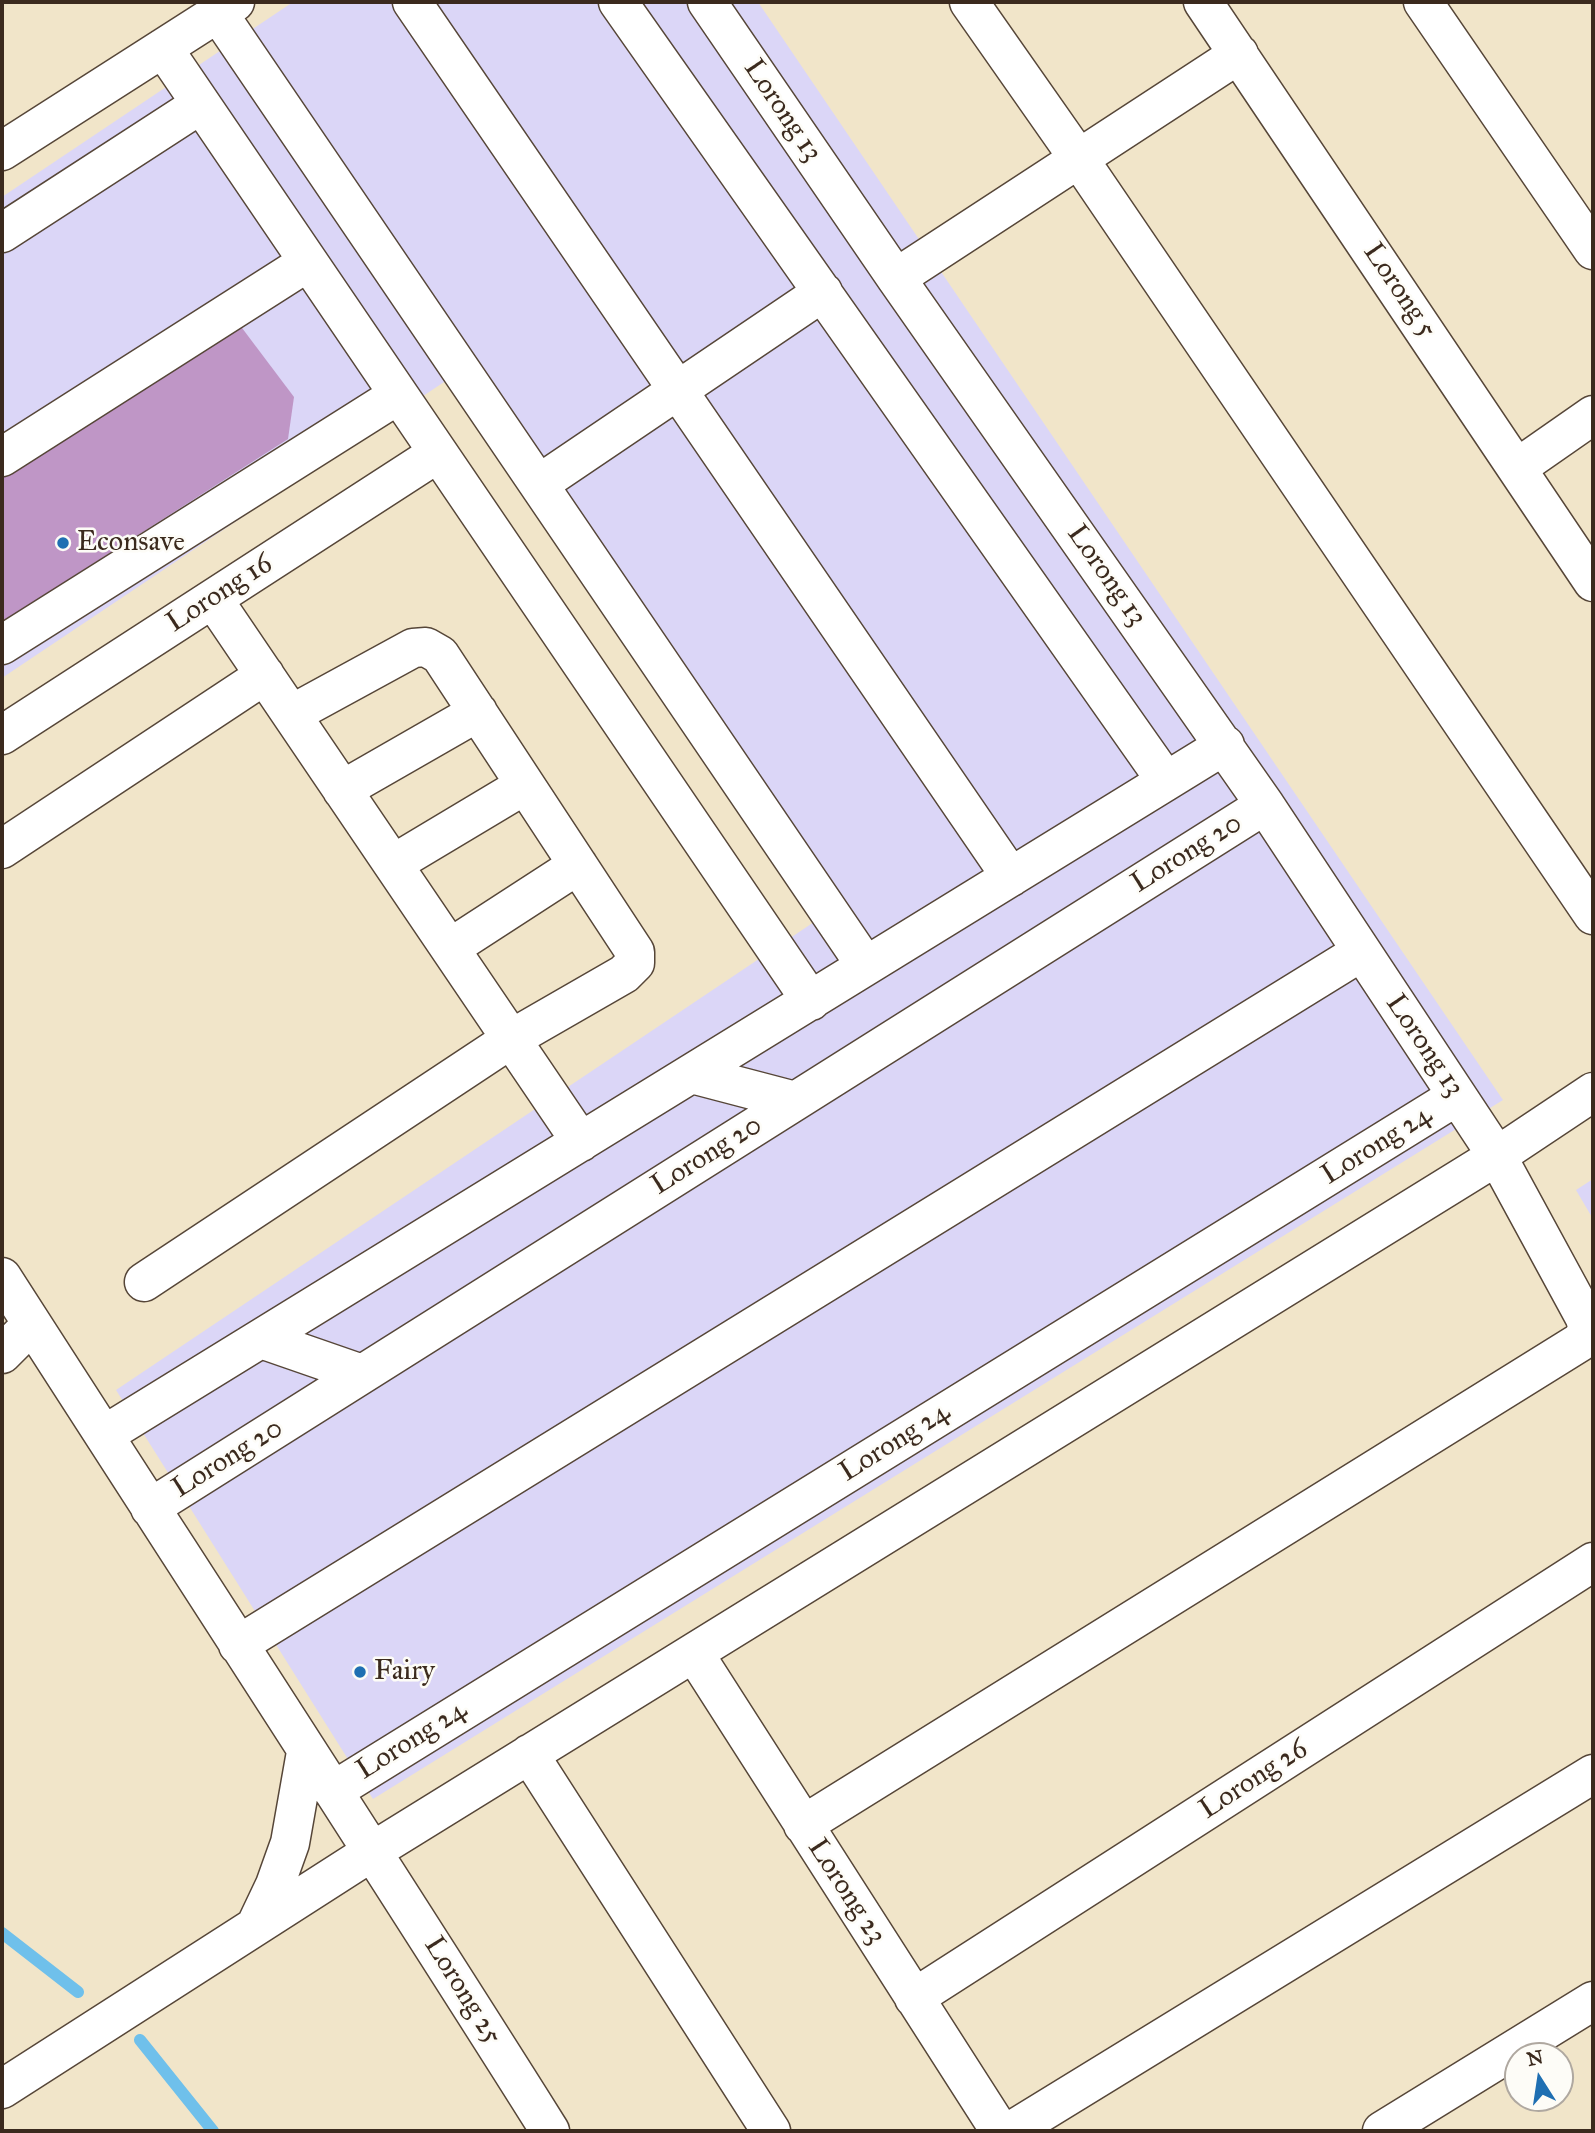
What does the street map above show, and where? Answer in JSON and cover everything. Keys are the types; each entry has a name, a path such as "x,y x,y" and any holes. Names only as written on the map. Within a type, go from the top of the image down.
{"street":[{"path":"412,2 1011,877"},
{"path":"618,2 1167,781"},
{"name":"Lorong 13","path":"707,2 896,278 1265,805 1497,1156 1585,1318 1588,1331 1580,1342 803,1825"},
{"path":"969,2 1079,159 1593,915"},
{"name":"Lorong 5","path":"1203,2 1593,582"},
{"path":"1423,2 1593,250"},
{"path":"2,151 227,7 539,484 866,966"},
{"path":"163,48 811,1000"},
{"path":"896,278 1239,54"},
{"path":"2,233 201,104"},
{"path":"2,457 308,262"},
{"path":"539,484 823,292"},
{"path":"2,645 398,395"},
{"path":"1517,468 1593,415"},
{"name":"Lorong 16","path":"2,736 438,453"},
{"path":"213,599 581,1142"},
{"path":"144,1282 512,1039 624,974 635,963 635,952 440,655 426,647 413,648 292,714"},
{"path":"2,849 265,675"},
{"path":"342,790 478,712"},
{"path":"104,1435 1225,745"},
{"path":"393,864 525,785"},
{"name":"Lorong 20","path":"150,1508 1265,805"},
{"path":"450,947 578,865"},
{"path":"238,1645 1361,951"},
{"path":"692,1074 795,1101"},
{"path":"2,2089 373,1851 1497,1156 1593,1092"},
{"name":"Lorong 24","path":"333,1790 1457,1096"},
{"name":"Lorong 25","path":"2,1277 306,1752 373,1851 550,2131"},
{"path":"2,1354 32,1324"},
{"path":"261,1339 362,1374"},
{"name":"Lorong 26","path":"914,1998 1593,1562"},
{"name":"Lorong 23","path":"694,1653 1000,2131"},
{"path":"256,1925 275,1885 290,1843 306,1752"},
{"path":"529,1754 771,2131"},
{"path":"1011,2131 1593,1774"},
{"path":"1382,2131 1593,2001"}],"shaded area":[{"path":"293,2 758,2 1503,1100 373,1799 116,1390 820,918 453,376 2,678 2,197"},
{"path":"1593,1179 1593,1219 1576,1190"}],"building":[{"name":"Econsave","path":"233,316 294,397 288,439 2,622 2,464"}],"waterway":[{"path":"2,1933 78,1992"},
{"path":"140,2040 213,2131"}],"place":[{"name":"Econsave","path":"63,543"},
{"name":"Fairy","path":"360,1672"}]}
